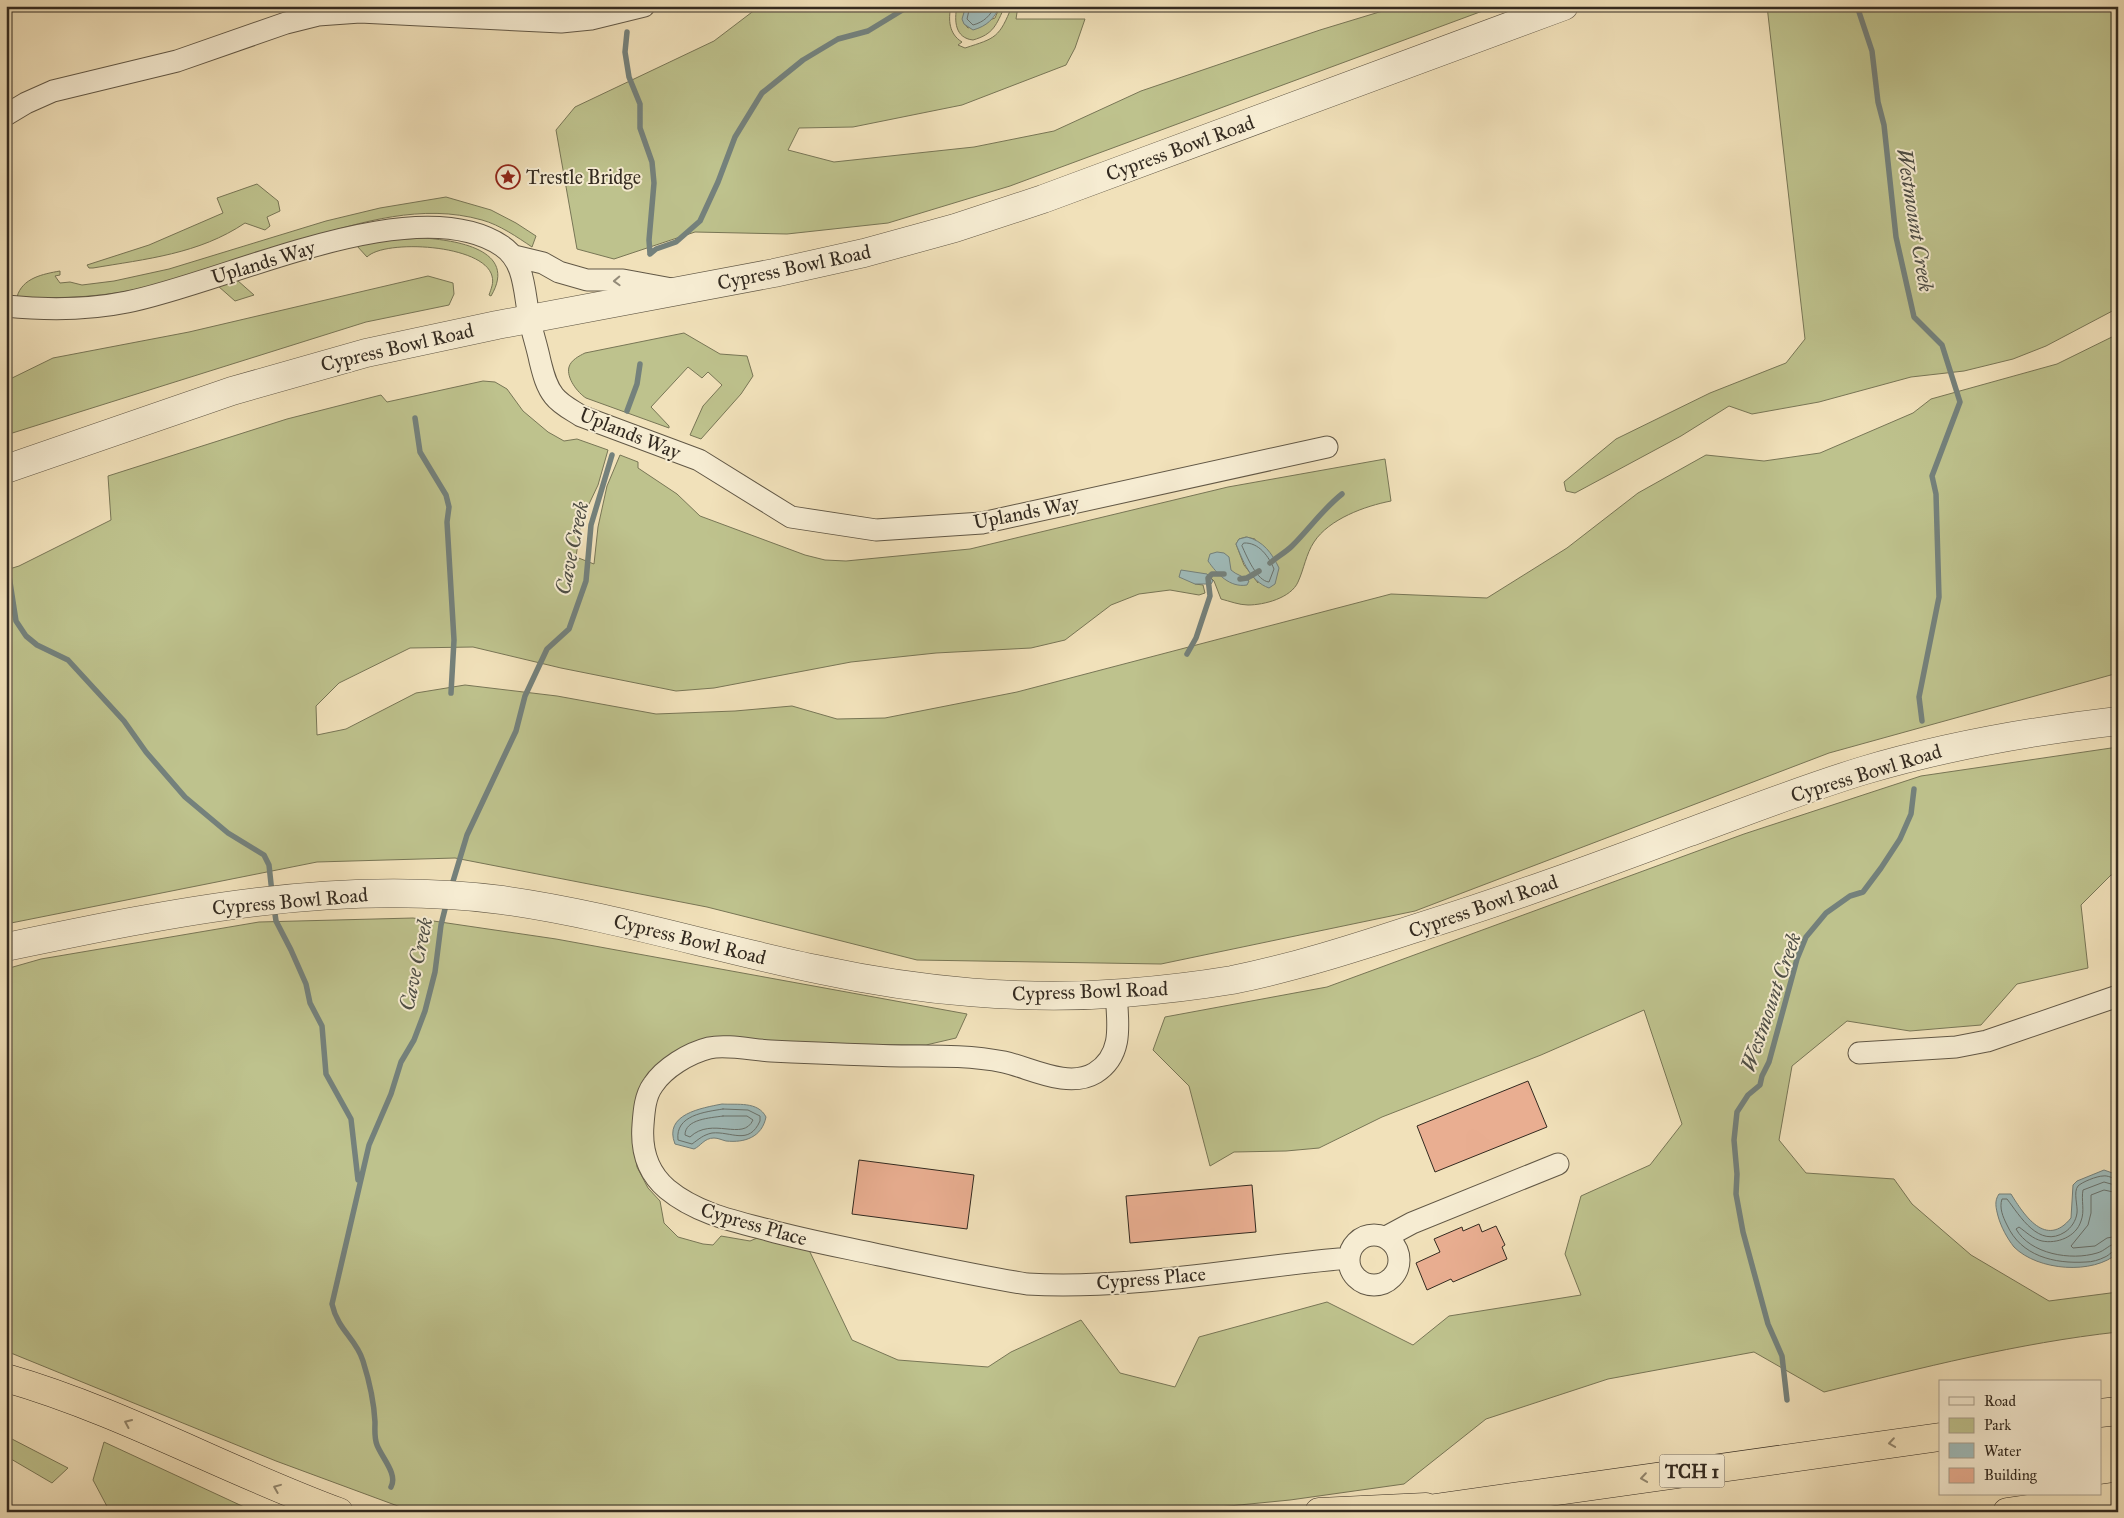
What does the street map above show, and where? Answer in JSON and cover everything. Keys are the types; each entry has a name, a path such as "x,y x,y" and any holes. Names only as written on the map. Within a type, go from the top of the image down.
{"highway":[{"path":"6,1378 100,1411 260,1481 339,1512"},
{"path":"2102,1413 2118,1410"},
{"name":"TCH 1","path":"1407,1512 1939,1436"},
{"path":"2007,1512 2118,1496"},
{"path":"1319,1512 1445,1506"}],"street":[{"path":"6,115 26,103 53,91 177,61 286,23 318,15 360,12 561,22 591,19 644,6"},
{"name":"Cypress Bowl Road","path":"6,469 164,413 299,370 366,353 530,318 682,290 864,253 955,228 1044,199 1564,6"},
{"name":"Uplands Way","path":"6,306 73,308 127,302 178,289 324,243 402,227 449,227 469,231 491,239 514,256 521,272 530,318 549,388 554,397 564,405 581,416 698,460 791,517 876,530 982,523 1327,447"},
{"path":"514,256 543,263 559,272 587,280 623,280 682,290"},
{"name":"Cypress Bowl Road","path":"6,948 145,919 228,906 334,895 446,894 501,900 624,922 818,970 890,983 955,991 1051,996 1116,994 1177,988 1236,979 1360,947 1564,879 1814,786 1912,757 2007,736 2118,721"},
{"name":"Cypress Place","path":"1116,994 1118,1040 1114,1052 1105,1066 1084,1077 1058,1077 1002,1062 971,1057 709,1048 686,1058 666,1071 650,1088 644,1111 642,1134 642,1144 648,1164 656,1178 667,1189 682,1200 720,1218 804,1239 1027,1284 1058,1286 1147,1280 1349,1258"},
{"path":"1859,1053 1956,1047 1987,1041 2118,996"},
{"path":"1386,1237 1412,1223 1558,1164"},
{"path":"1379,1235 1386,1237 1397,1248 1399,1255 1398,1270 1389,1281 1374,1286 1360,1281 1350,1269 1349,1258 1352,1247 1364,1237 1379,1235"}],"green space":[{"path":"760,6 951,6 952,31 962,42 958,45 965,48 984,42 1000,31 1012,6 1018,6 1016,19 1085,19 1075,48 1066,65 962,105 853,127 799,128 788,150 834,162 974,147 1054,131 1141,91 1320,30 1399,6 1496,6 1010,186 888,223 787,234 695,232 614,259 577,249 556,130 575,107 714,41"},
{"path":"957,6 966,6 963,18 968,28 995,18 1000,6 1005,6 994,28 986,35 973,40 962,36 957,28"},
{"path":"1767,6 2118,6 2118,308 2046,346 2013,359 1964,371 1911,377 1819,402 1752,414 1729,406 1681,436 1575,493 1566,491 1564,482 1616,439 1710,393 1786,363 1805,339"},
{"path":"257,184 278,201 280,211 267,217 270,226 265,230 245,223 209,242 172,254 93,268 89,268 87,265 149,245 223,213 217,198"},
{"path":"446,197 491,210 516,223 536,236 532,247 502,228 482,220 460,215 415,214 348,226 229,264 135,290 52,298 17,297 23,285 28,281 47,274 60,271 60,275 55,276 60,283 70,282 82,285 114,281 169,269 326,221 380,208"},
{"path":"423,238 451,241 466,245 479,250 490,258 497,267 497,280 491,296 489,295 492,276 485,265 471,257 453,251 412,247 377,251 367,257 357,246 388,240"},
{"path":"428,276 453,283 454,294 449,305 366,322 6,435 6,381 53,358 189,332"},
{"path":"237,280 254,295 235,301 218,286"},
{"path":"684,333 720,354 747,356 753,376 741,394 701,439 690,435 703,406 722,385 708,372 702,378 688,367 651,407 669,428 586,398 576,389 569,376 569,367 572,362 585,353"},
{"path":"2118,334 2118,673 1829,753 1415,911 1161,964 917,960 707,907 455,858 317,862 6,924 6,570 19,566 111,520 108,476 287,419 381,395 387,402 483,381 495,382 507,389 523,411 548,432 564,441 577,439 608,450 598,485 581,521 576,557 594,564 598,527 607,486 620,455 638,462 638,468 677,494 700,516 805,555 825,560 846,561 970,549 1228,487 1385,459 1391,501 1359,510 1338,520 1329,527 1311,547 1294,588 1276,600 1269,602 1245,605 1221,599 1214,581 1207,574 1195,584 1203,585 1205,593 1199,595 1170,590 1139,594 1111,605 1065,640 1031,648 936,653 851,662 714,688 676,691 561,668 473,647 410,648 339,683 316,706 317,735 346,729 416,693 465,685 557,696 656,714 735,711 792,706 837,719 885,718 1017,692 1391,594 1487,598 1567,548 1638,493 1706,455 1764,461 1820,453 1913,413 1931,399 2057,364","holes":["1246,537 1255,539 1258,583 1244,565 1236,544 1239,539"]},
{"path":"2118,747 2118,875 2111,875 2081,905 2088,968 2017,984 1981,1025 1910,1031 1847,1021 1792,1066 1779,1140 1806,1173 1894,1179 1912,1204 1971,1255 2049,1301 2118,1292 2118,1332 2007,1349 1824,1392 1754,1352 1608,1379 1486,1419 1404,1484 1290,1500 1168,1512 414,1512 276,1461 6,1351 6,969 41,959 259,922 413,918 556,939 967,1014 956,1038 926,1045 753,1041 655,1071 634,1149 637,1167 648,1188 660,1201 664,1223 678,1237 713,1245 721,1236 750,1241 762,1236 809,1250 852,1340 898,1360 988,1367 1011,1352 1081,1320 1120,1373 1175,1387 1199,1337 1327,1302 1413,1345 1449,1316 1581,1295 1565,1254 1581,1196 1650,1165 1682,1124 1644,1010 1541,1055 1382,1117 1319,1148 1234,1152 1210,1166 1189,1086 1153,1050 1165,1017 1327,987 1744,834 1921,776"},
{"path":"6,1437 68,1468 52,1483 11,1459 6,1459"},
{"path":"104,1442 255,1512 110,1512 93,1480"}],"water":[{"path":"966,6 1000,6 990,21 973,30 964,24 962,19"},
{"path":"1247,537 1258,541 1266,548 1279,568 1275,584 1269,588 1257,581 1241,557 1236,544 1239,539"},
{"path":"1224,553 1229,557 1231,570 1249,581 1247,585 1230,582 1216,571 1208,561 1210,554"},
{"path":"1181,570 1207,574 1213,581 1211,584 1195,584 1179,577"},
{"path":"722,1104 747,1105 758,1108 766,1117 764,1124 757,1134 746,1140 726,1141 711,1138 694,1149 675,1144 674,1126 679,1119 686,1114"},
{"path":"2104,1170 2118,1175 2118,1253 2095,1265 2066,1267 2037,1261 2024,1255 2014,1247 2004,1232 1998,1216 1996,1202 1999,1194 2011,1194 2022,1211 2036,1226 2044,1230 2053,1230 2062,1227 2071,1218 2073,1185 2077,1181"}],"building":[{"path":"1528,1081 1547,1127 1435,1172 1417,1126"},
{"path":"859,1160 974,1175 967,1229 852,1214"},
{"path":"1252,1185 1256,1232 1130,1243 1126,1196"},
{"path":"1479,1224 1482,1232 1496,1226 1505,1245 1502,1247 1507,1259 1453,1282 1451,1279 1427,1290 1416,1263 1440,1252 1434,1239 1462,1227 1463,1231"}],"waterway":[{"path":"650,254 656,249 676,242 700,221 718,182 735,137 762,93 803,60 838,39 868,31 909,6"},
{"name":"Westmount Creek","path":"1857,6 1872,51 1878,102 1884,125 1896,237 1914,317 1942,345 1960,402 1932,476 1936,494 1939,597 1919,697 1922,721"},
{"path":"627,32 625,52 629,77 640,104 640,128 652,162 654,183 649,240 650,254"},
{"name":"Cave Creek","path":"627,411 637,384 640,364"},
{"path":"415,418 420,452 446,495 449,507 447,522 454,640 451,693"},
{"name":"Cave Creek","path":"451,888 467,835 516,731 525,696 547,649 569,629 586,581 591,525 612,455"},
{"path":"1270,563 1292,546 1342,494"},
{"path":"6,534 7,563 16,621 26,636 37,645 68,660 124,721 146,752 185,797 228,833 264,855 269,865 272,893"},
{"path":"1240,579 1247,578 1259,571"},
{"path":"1187,654 1196,638 1210,596 1208,578 1212,574 1224,574"},
{"name":"Westmount Creek","path":"1787,1400 1782,1356 1768,1324 1743,1232 1736,1194 1737,1174 1734,1140 1737,1112 1748,1095 1760,1085 1769,1062 1797,959 1806,937 1826,913 1850,896 1863,892 1881,868 1900,839 1911,814 1914,789"},
{"name":"Cave Creek","path":"391,1487 393,1482 391,1471 376,1442 372,1399 363,1361 356,1346 338,1321 332,1304 369,1145 391,1094 401,1062 414,1040 425,1011 435,972 441,925 447,901"},
{"path":"274,907 276,921 306,984 310,1003 322,1026 326,1074 351,1119 358,1180"},
{"path":"2115,1174 2118,1169"}],"place":[{"name":"Trestle Bridge","path":"508,177"}]}
